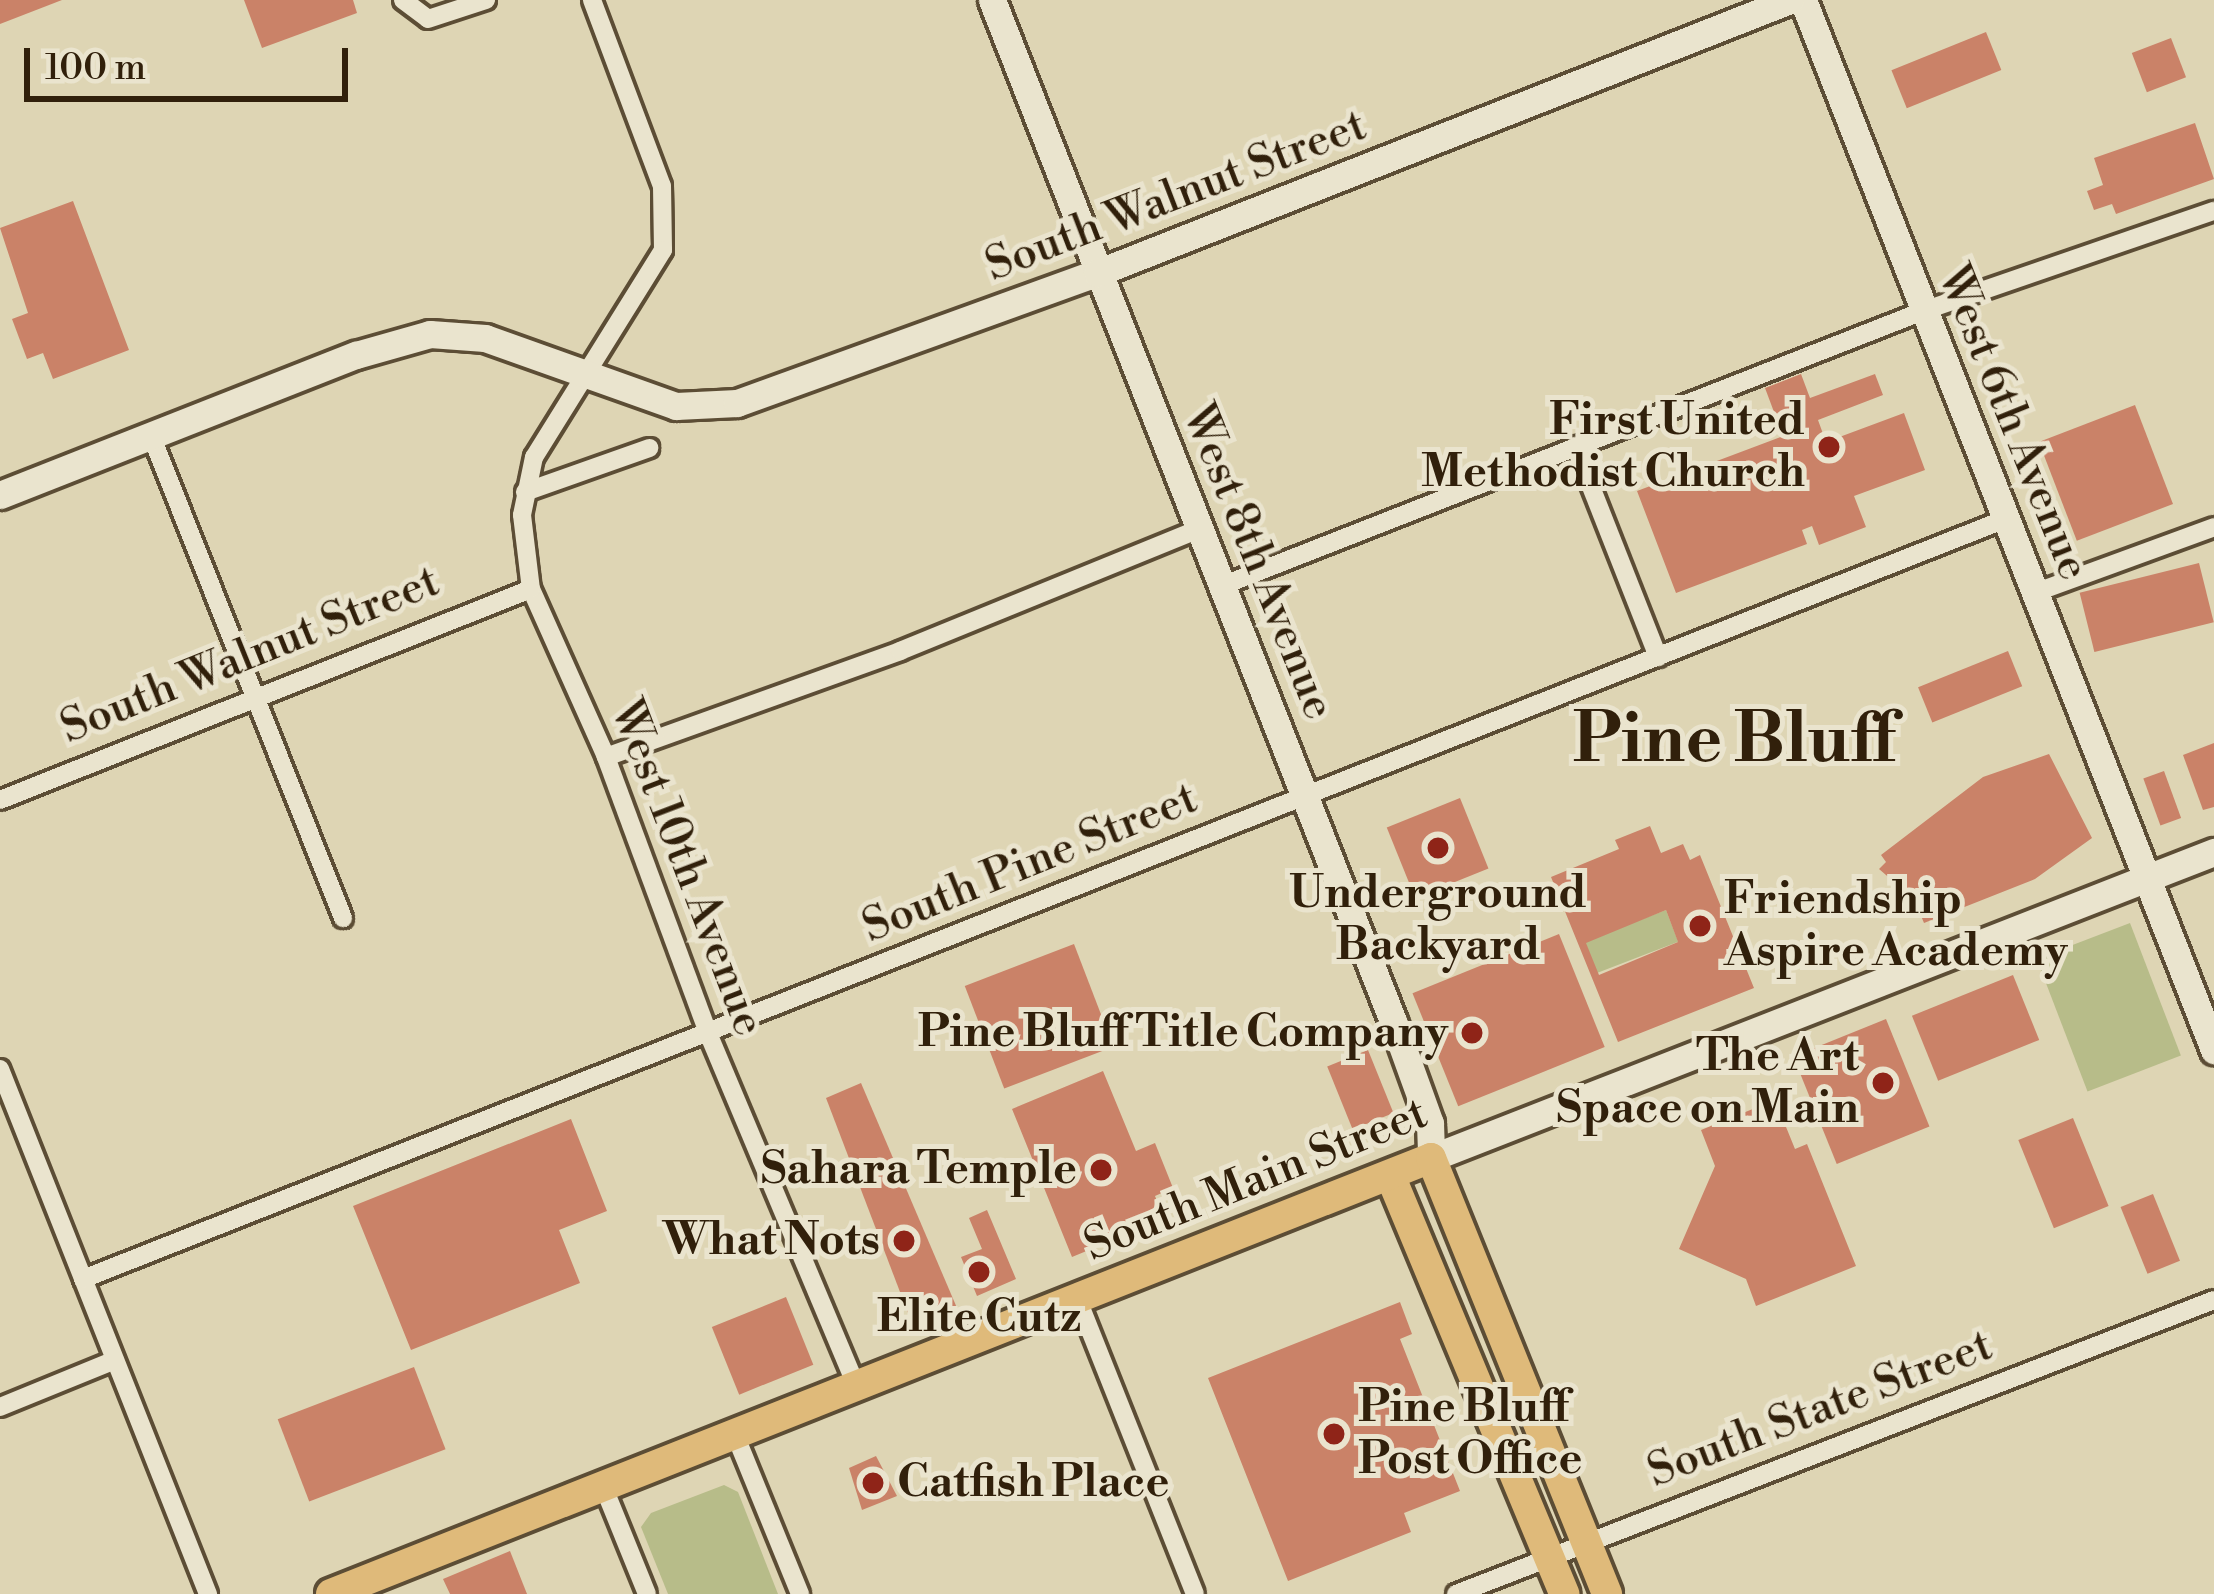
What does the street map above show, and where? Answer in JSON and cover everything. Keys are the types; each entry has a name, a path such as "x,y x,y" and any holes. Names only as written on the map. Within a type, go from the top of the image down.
{"main road":[{"name":"South Main Street","path":"331,1594 1431,1158"},
{"path":"1431,1158 1607,1594"},
{"path":"1390,1175 1564,1594"}],"street":[{"path":"403,0 428,20 486,0"},
{"name":"West 10th Avenue","path":"592,0 662,186 666,221 653,274 583,374 534,457 524,492 531,589 606,757 707,1033 857,1388"},
{"name":"West 8th Avenue","path":"992,0 1430,1123 1431,1158"},
{"name":"South Walnut Street","path":"0,495 430,334 485,338 676,406 737,403 1097,273 1790,0"},
{"name":"West 6th Avenue","path":"1803,0 2214,1050"},
{"path":"1224,585 1923,311 2214,211"},
{"path":"151,435 343,918"},
{"path":"1575,446 1658,657"},
{"path":"524,492 649,448"},
{"name":"South Pine Street","path":"83,1280 2005,519"},
{"path":"2034,592 2214,526"},
{"path":"606,757 900,651 1201,527"},
{"name":"South Walnut Street","path":"0,800 257,694 531,589"},
{"name":"South Main Street","path":"1431,1158 2214,852"},
{"path":"0,1069 7,1105 116,1360 208,1594"},
{"path":"1078,1300 1195,1594"},
{"name":"South State Street","path":"1456,1594 2214,1300"},
{"path":"0,1406 116,1360"},
{"path":"736,1437 800,1594"},
{"path":"604,1488 647,1594"}],"green space":[{"path":"1666,910 1678,942 1597,973 1585,941"},
{"path":"2130,923 2181,1056 2088,1091 2037,959"},
{"path":"724,1485 738,1492 778,1594 668,1594 641,1527 651,1513"}],"building":[{"path":"0,0 62,0 0,24"},
{"path":"244,0 353,0 357,13 262,48"},
{"path":"1986,32 2001,70 1907,108 1891,70"},
{"path":"2171,38 2186,77 2147,92 2132,53"},
{"path":"2195,123 2214,179 2116,214 2112,204 2094,210 2087,191 2103,185 2094,158"},
{"path":"73,201 129,350 53,379 43,353 27,359 12,319 28,313 0,228"},
{"path":"1801,374 1810,398 1875,374 1883,395 1818,420 1826,442 1904,413 1925,470 1854,496 1866,527 1819,545 1812,526 1802,530 1807,544 1676,593 1637,491 1783,436 1765,388"},
{"path":"2135,405 2173,504 2077,541 2039,442"},
{"path":"2199,563 2214,622 2094,652 2080,593"},
{"path":"2008,651 2022,686 1932,723 1918,687"},
{"path":"2214,743 2214,807 2203,810 2183,755"},
{"path":"2049,754 2092,838 2035,879 1924,923 1914,899 1879,869 1886,862 1881,855 1983,777"},
{"path":"2164,771 2181,818 2160,826 2143,779"},
{"name":"Underground Backyard","path":"1460,798 1488,868 1415,898 1387,828"},
{"name":"Friendship Aspire Academy","path":"1650,826 1661,853 1683,844 1690,860 1700,855 1754,988 1618,1042 1551,877 1619,849 1615,840","holes":["1666,910 1678,942 1599,975 1586,943"]},
{"path":"1559,934 1605,1047 1458,1106 1413,993"},
{"path":"1074,944 1113,1047 1004,1089 965,986"},
{"path":"2013,975 2039,1040 1938,1081 1912,1016"},
{"path":"1886,1019 1929,1127 1837,1164 1793,1056"},
{"path":"1368,1050 1393,1113 1353,1130 1327,1066"},
{"name":"Sahara Temple","path":"1103,1071 1136,1151 1155,1143 1173,1188 1155,1196 1164,1219 1072,1257 1012,1109"},
{"name":"What Nots","path":"861,1083 957,1308 913,1326 826,1098"},
{"path":"1775,1100 1795,1149 1807,1144 1856,1266 1756,1306 1746,1279 1679,1249 1715,1166 1701,1130"},
{"path":"2073,1118 2109,1206 2054,1228 2018,1140"},
{"path":"571,1119 607,1211 559,1230 580,1283 411,1350 353,1206"},
{"path":"2153,1194 2180,1261 2148,1274 2121,1207"},
{"path":"987,1210 1016,1279 977,1296 961,1257 982,1249 969,1218"},
{"path":"786,1297 813,1365 739,1395 712,1327"},
{"name":"Pine Bluff Post Office","path":"1400,1302 1412,1334 1400,1339 1460,1491 1404,1513 1411,1532 1288,1581 1208,1378"},
{"path":"414,1367 446,1449 309,1501 278,1419"},
{"name":"Catfish Place","path":"876,1456 897,1496 862,1510 849,1468"},
{"path":"510,1551 527,1594 450,1594 443,1579"}],"place":[{"name":"First United Methodist Church","path":"1829,447"},
{"name":"Underground Backyard","path":"1438,848"},
{"name":"Friendship Aspire Academy","path":"1700,926"},
{"name":"Pine Bluff Title Company","path":"1472,1033"},
{"name":"The Art Space on Main","path":"1883,1083"},
{"name":"Sahara Temple","path":"1101,1170"},
{"name":"What Nots","path":"904,1241"},
{"name":"Elite Cutz","path":"979,1272"},
{"name":"Pine Bluff Post Office","path":"1334,1434"},
{"name":"Catfish Place","path":"873,1483"}],"district":[{"name":"Pine Bluff","path":"1734,741"}]}
